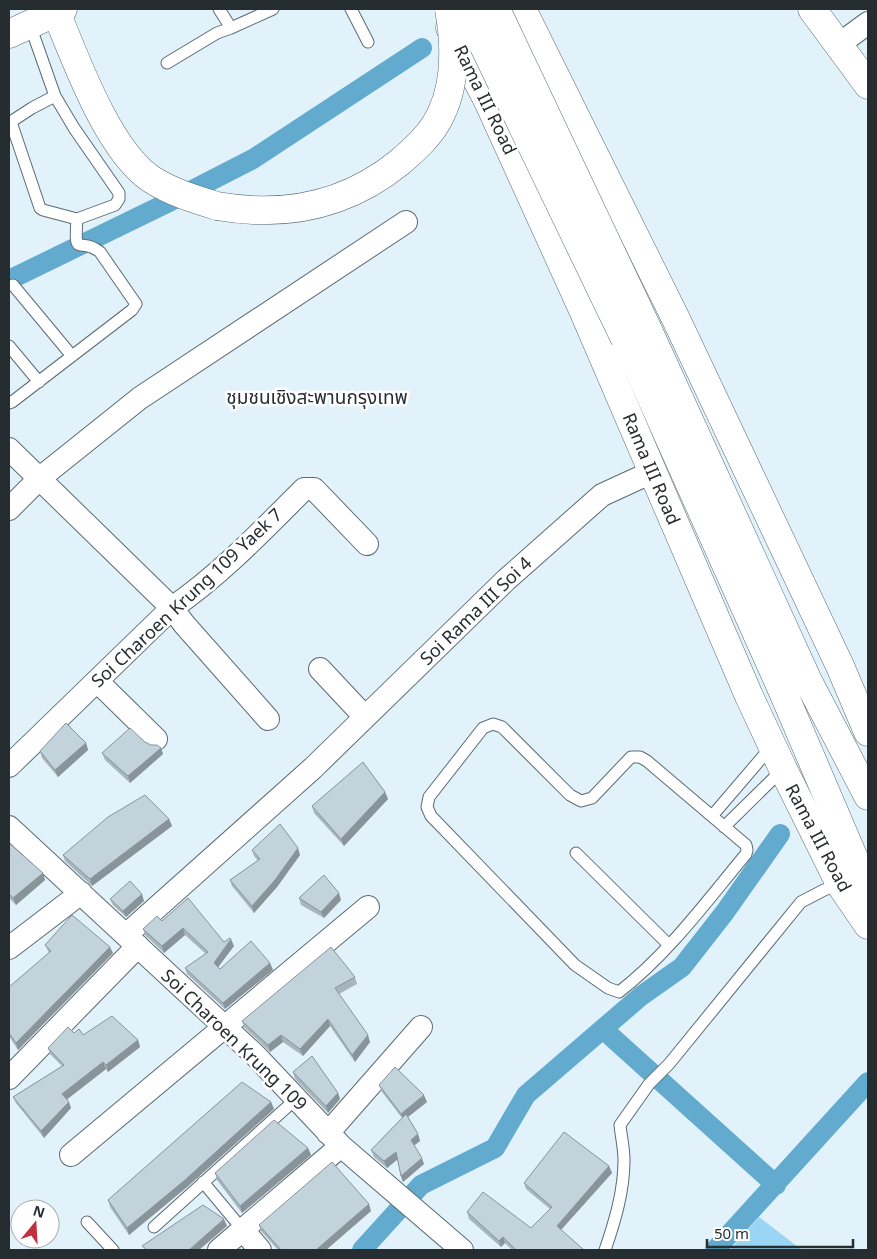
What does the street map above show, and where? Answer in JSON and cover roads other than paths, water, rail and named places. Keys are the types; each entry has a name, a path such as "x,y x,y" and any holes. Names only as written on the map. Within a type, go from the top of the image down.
{"main road":[{"name":"Rama III Road","path":"442,9 451,31 488,101 583,310 777,758 840,884 868,925"},
{"path":"19,29 60,10 74,56 110,131 126,155 149,178 169,189 217,206 240,211 286,211 331,201 354,193 375,181 415,150 430,133 442,113 452,79 454,58 449,9"},
{"name":"Rama III Road","path":"466,9 637,334 808,681 868,796"},
{"name":"Rama III Road","path":"496,9 637,334 786,701 862,877 868,897"},
{"path":"522,9 679,325 840,666 868,732"},
{"path":"812,9 868,85"},
{"path":"488,101 486,84 490,64 502,52 522,49 532,53 540,59 558,80"}],"street":[{"path":"838,44 868,23"},
{"path":"9,508 40,478 140,398 406,222"},
{"path":"9,449 172,608 268,719"},
{"name":"Soi Rama III Soi 4","path":"9,1078 132,941 506,580 602,495 652,472"},
{"name":"Soi Charoen Krung 109 Yaek 7","path":"9,766 172,608 193,594 230,562 304,489 314,489 367,544"},
{"path":"320,669 365,717"},
{"path":"97,681 156,739"},
{"name":"Soi Charoen Krung 109","path":"9,827 255,1055 334,1139 462,1250"},
{"path":"9,948 81,893"},
{"path":"71,1156 368,907"},
{"path":"218,1250 243,1230 334,1139 421,1027"},
{"path":"243,1230 260,1250"}],"lane":[{"path":"219,9 230,28"},
{"path":"167,63 217,33 273,9"},
{"path":"351,9 368,42"},
{"path":"19,29 74,128 119,193 116,204 77,219 40,208 10,123 32,108 56,96"},
{"path":"9,403 132,310 136,304 100,252 95,248 78,245 75,240 77,219"},
{"path":"14,285 72,356"},
{"path":"9,346 39,382"},
{"path":"493,724 502,726 570,795 582,801 592,798 631,757 640,757 648,761 724,827 746,845 746,854 669,946 638,977 619,992 608,988 575,965 431,816 427,807 429,798 483,728 493,724"},
{"path":"712,816 777,758"},
{"path":"724,827 777,758"},
{"path":"576,853 669,946"},
{"path":"605,1250 617,1216 624,1179 624,1158 620,1125 650,1084 669,1064 801,902 840,884"},
{"path":"154,1227 296,1099"},
{"path":"203,1182 243,1230"},
{"path":"87,1222 113,1250"}],"waterway":[{"path":"9,280 253,159 422,48"},
{"path":"362,1250 421,1185 495,1148 526,1095 641,996 682,967 725,912 780,834"},
{"path":"604,1030 776,1185"},
{"path":"715,1250 868,1082"}],"district":[{"name":"ชุมชนเชิงสะพานกรุงเทพ","path":"317,397"}]}
